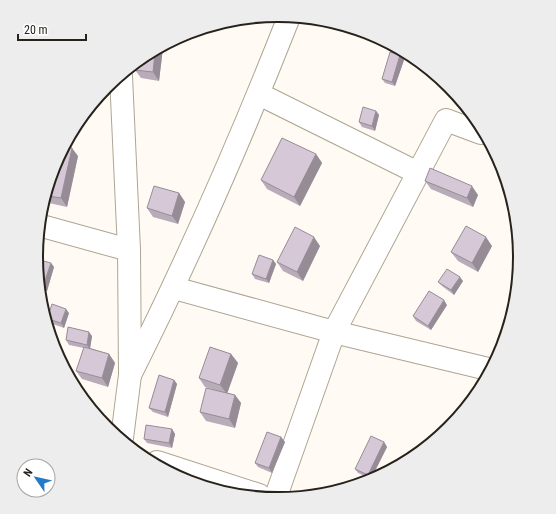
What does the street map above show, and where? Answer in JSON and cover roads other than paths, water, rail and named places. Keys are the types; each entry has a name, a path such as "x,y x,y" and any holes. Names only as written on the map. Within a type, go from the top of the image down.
{"street":[{"path":"130,375 174,288 259,94 287,23"},
{"path":"121,82 129,250 130,375 123,434"},
{"path":"259,94 418,173"},
{"path":"278,492 334,332 446,120 476,131"},
{"path":"45,227 129,250"},
{"path":"174,288 334,332 485,368"},
{"path":"171,467 238,488"}]}
